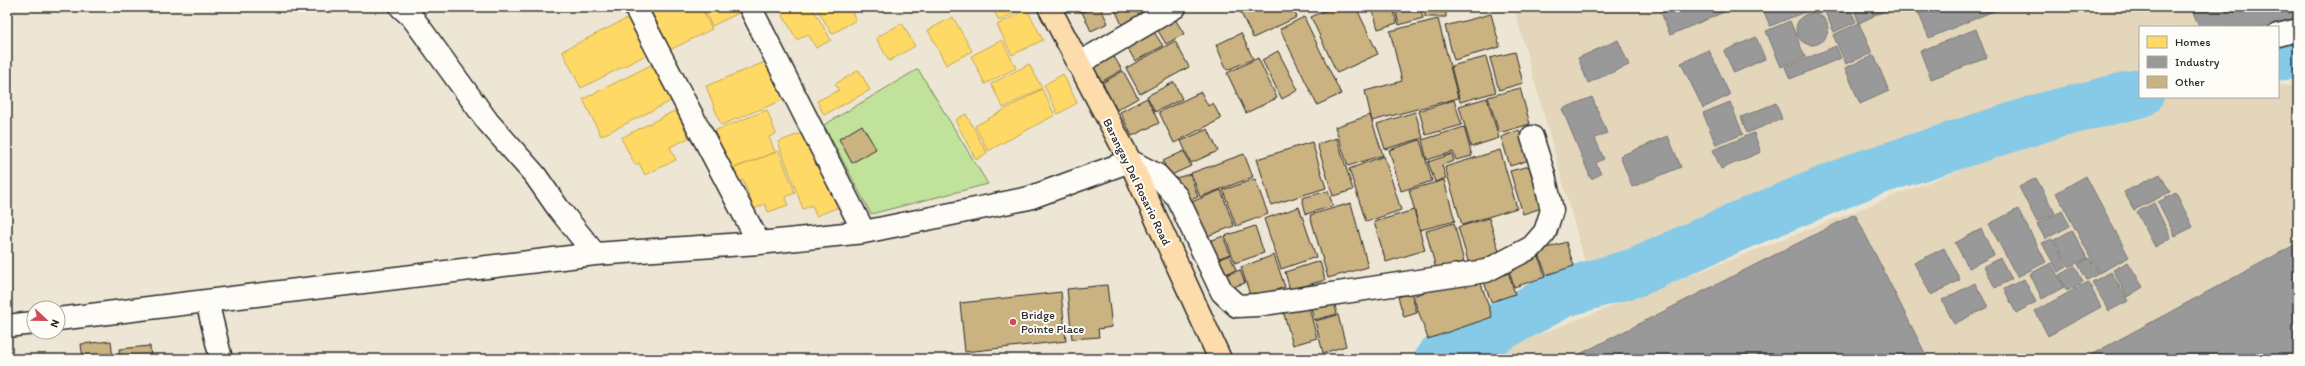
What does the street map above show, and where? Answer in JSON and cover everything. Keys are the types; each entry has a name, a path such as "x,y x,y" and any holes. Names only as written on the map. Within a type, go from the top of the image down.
{"main road":[{"name":"Barangay Del Rosario Road","path":"1049,7 1130,162 1218,356"}],"street":[{"path":"401,7 412,17 488,122 535,175 558,208 595,254"},
{"path":"635,7 759,243"},
{"path":"750,7 864,232"},
{"path":"1078,64 1175,7"},
{"path":"2279,35 2298,30"},
{"path":"66,319 595,254 759,243 864,232 1029,198 1130,162 1157,175 1177,197 1222,292 1237,306 1257,305 1486,271 1532,247 1545,232 1552,210 1544,175 1532,138"},
{"path":"207,301 221,359"},
{"path":"7,326 26,323"}],"shaded area":[{"path":"1504,7 2298,7 2279,26 2139,26 2139,78 1862,155 1586,266 1515,12"},
{"path":"2279,85 2298,86 2298,359 1477,359 2143,98 2279,98"}],"green space":[{"path":"918,69 988,184 871,214 824,125"}],"building: Homes":[{"path":"663,7 701,7 712,29 670,50 652,12"},
{"path":"702,7 737,7 739,13 712,26"},
{"path":"788,7 812,7 831,40 816,48 808,34 797,40 781,12"},
{"path":"816,7 849,7 856,20 832,34"},
{"path":"911,7 924,7 915,13"},
{"path":"992,7 1020,7 1022,9 999,21"},
{"path":"1027,9 1043,40 1012,55 997,25"},
{"path":"632,16 650,53 581,88 562,51"},
{"path":"953,17 972,51 946,65 928,30"},
{"path":"902,23 915,46 889,61 876,38"},
{"path":"1002,40 1016,68 985,84 971,56"},
{"path":"770,60 786,99 721,125 706,86"},
{"path":"653,64 671,101 601,136 583,99"},
{"path":"1029,64 1042,88 1003,108 991,84"},
{"path":"859,70 870,90 824,115 817,101 839,90 835,84"},
{"path":"1063,74 1077,103 1058,114 1044,85"},
{"path":"1042,89 1055,115 988,151 975,126"},
{"path":"676,110 689,138 670,147 676,160 645,175 639,163 635,165 621,138"},
{"path":"767,110 776,134 769,137 775,152 724,172 709,133"},
{"path":"966,114 987,153 976,160 955,120"},
{"path":"807,131 831,194 834,193 839,207 816,216 812,205 803,209 778,142"},
{"path":"779,151 795,193 786,197 788,205 768,212 765,204 754,209 743,180 732,185 727,171"}],"building: Industry":[{"path":"1659,7 1736,7 1670,35"},
{"path":"1762,7 1817,7 1770,26"},
{"path":"1830,7 1849,7 1856,22 1834,32 1824,10"},
{"path":"1853,7 1871,7 1874,16 1859,23"},
{"path":"1872,7 1896,7 1875,15"},
{"path":"1916,7 2003,7 1929,38"},
{"path":"2191,7 2298,7 2298,20 2279,27 2199,26"},
{"path":"1812,13 1821,16 1825,20 1828,29 1825,38 1821,42 1812,45 1803,42 1799,38 1796,29 1799,20 1803,16"},
{"path":"1790,21 1805,57 1781,67 1766,31"},
{"path":"1859,23 1872,53 1846,64 1833,35"},
{"path":"1976,29 1987,58 1931,79 1920,51"},
{"path":"1756,37 1765,59 1734,73 1724,51"},
{"path":"1618,40 1629,65 1588,83 1578,58"},
{"path":"1836,46 1841,58 1790,79 1785,67"},
{"path":"1709,50 1730,95 1703,108 1681,63"},
{"path":"1874,55 1889,91 1860,104 1845,68"},
{"path":"1592,97 1607,133 1595,138 1604,159 1596,163 1601,174 1591,179 1562,109"},
{"path":"1730,102 1743,134 1716,145 1703,113"},
{"path":"1776,103 1782,119 1747,133 1741,117"},
{"path":"1754,133 1761,152 1721,169 1713,150"},
{"path":"1668,136 1681,167 1632,187 1620,156"},
{"path":"2160,174 2170,192 2134,210 2124,192"},
{"path":"2086,176 2129,257 2099,273 2056,193"},
{"path":"2036,178 2055,213 2037,222 2019,187"},
{"path":"2176,193 2193,227 2175,236 2158,202"},
{"path":"2154,203 2171,238 2155,247 2137,212"},
{"path":"2018,209 2046,262 2017,277 1989,224"},
{"path":"2062,211 2070,226 2045,239 2037,224"},
{"path":"1855,214 1928,359 1570,359"},
{"path":"1981,229 1994,255 1969,268 1955,243"},
{"path":"2072,230 2087,258 2069,267 2054,240"},
{"path":"2052,239 2067,267 2058,272 2042,243"},
{"path":"2298,243 2298,359 2083,359"},
{"path":"1944,248 1960,280 1931,295 1914,263"},
{"path":"2000,258 2012,279 1995,288 1984,266"},
{"path":"2089,258 2098,274 2087,280 2078,264"},
{"path":"2128,262 2143,287 2127,297 2113,270"},
{"path":"2051,263 2064,287 2042,299 2030,274"},
{"path":"2075,266 2083,282 2067,291 2059,275"},
{"path":"2111,272 2128,301 2109,311 2092,282"},
{"path":"2024,279 2036,302 2016,313 2004,289"},
{"path":"2088,282 2101,307 2048,336 2035,311"},
{"path":"1975,283 1988,307 1954,324 1942,300"}],"building: Other":[{"path":"1078,7 1090,7 1080,12"},
{"path":"1093,7 1100,7 1108,23 1091,31 1082,12"},
{"path":"1114,7 1159,7 1122,25"},
{"path":"1238,7 1292,7 1297,17 1253,38"},
{"path":"1332,7 1356,7 1378,54 1337,73 1311,17"},
{"path":"1372,7 1393,7 1397,23 1378,29"},
{"path":"1395,7 1420,7 1423,18 1399,25"},
{"path":"1425,7 1446,7 1446,17 1425,17"},
{"path":"1491,14 1500,47 1454,60 1445,26"},
{"path":"1304,17 1341,94 1317,105 1280,29"},
{"path":"1175,19 1184,34 1166,44 1157,29"},
{"path":"1438,19 1458,98 1372,121 1365,91 1402,81 1390,31"},
{"path":"1154,32 1163,46 1135,61 1127,47"},
{"path":"1241,33 1253,59 1227,70 1216,45"},
{"path":"1175,41 1189,67 1140,94 1126,68"},
{"path":"1278,51 1298,90 1282,99 1262,60"},
{"path":"1515,52 1523,83 1499,90 1490,58"},
{"path":"1113,55 1122,70 1101,82 1092,67"},
{"path":"1486,57 1496,92 1460,102 1451,66"},
{"path":"1258,58 1277,98 1246,113 1227,73"},
{"path":"1123,71 1138,98 1117,110 1102,83"},
{"path":"1174,82 1182,99 1155,112 1147,96"},
{"path":"1520,88 1530,124 1499,133 1488,97"},
{"path":"1201,92 1208,106 1213,103 1221,119 1174,143 1159,112"},
{"path":"1147,98 1159,123 1132,136 1120,112"},
{"path":"1487,98 1499,138 1471,147 1459,106"},
{"path":"1454,100 1462,125 1426,135 1419,111"},
{"path":"1415,112 1423,138 1385,149 1377,124"},
{"path":"1370,115 1383,155 1348,166 1335,127"},
{"path":"862,125 876,149 852,163 839,139"},
{"path":"1464,127 1472,156 1456,160 1453,152 1427,160 1422,140"},
{"path":"1208,129 1218,151 1191,163 1181,141"},
{"path":"1519,130 1529,160 1510,166 1501,137"},
{"path":"1337,138 1353,190 1333,196 1317,144"},
{"path":"1420,140 1432,181 1401,191 1389,150"},
{"path":"1312,142 1326,188 1271,205 1257,159"},
{"path":"1500,150 1517,208 1462,225 1445,167"},
{"path":"1184,151 1191,166 1169,176 1163,161"},
{"path":"1244,154 1253,177 1200,197 1191,173"},
{"path":"1452,154 1454,161 1442,165 1446,178 1435,182 1428,162"},
{"path":"1384,156 1401,210 1366,222 1349,169"},
{"path":"1529,166 1542,208 1523,214 1510,171"},
{"path":"1190,174 1198,197 1185,202 1176,178"},
{"path":"1255,179 1268,214 1236,226 1223,190"},
{"path":"1444,180 1455,221 1420,230 1409,190"},
{"path":"1221,190 1234,226 1202,238 1189,203"},
{"path":"1328,191 1333,206 1306,214 1302,198"},
{"path":"1351,203 1368,267 1328,278 1310,215"},
{"path":"1299,207 1316,257 1281,269 1264,219"},
{"path":"1414,210 1425,250 1386,262 1374,222"},
{"path":"1489,218 1500,255 1469,264 1458,227"},
{"path":"1454,223 1464,262 1436,269 1426,231"},
{"path":"1255,226 1264,253 1235,263 1225,236"},
{"path":"1223,236 1230,254 1214,260 1207,242"},
{"path":"1566,242 1574,266 1546,275 1538,251"},
{"path":"1537,251 1545,277 1514,287 1506,261"},
{"path":"1230,255 1236,270 1220,276 1214,261"},
{"path":"1274,255 1285,287 1251,298 1241,267"},
{"path":"1320,261 1325,280 1290,290 1285,272"},
{"path":"1506,265 1515,294 1491,302 1481,273"},
{"path":"1240,270 1245,283 1230,288 1225,275"},
{"path":"1478,274 1492,317 1428,339 1413,296"},
{"path":"1107,285 1112,327 1098,329 1099,337 1072,339 1067,289"},
{"name":"Bridge Pointe Place","path":"1061,292 1066,341 965,352 960,303"},
{"path":"1411,293 1417,313 1404,317 1398,297"},
{"path":"1333,297 1337,314 1314,320 1310,304"},
{"path":"1308,304 1317,338 1293,345 1283,311"},
{"path":"1338,315 1346,346 1323,353 1315,321"},
{"path":"111,341 113,359 83,359 81,344"},
{"path":"150,346 151,359 120,359 119,349"}],"waterway":[{"path":"2279,56 2298,54"},
{"path":"1439,359 1563,293 1637,272 1734,228 1863,175 2047,116 2139,93"}],"place":[{"name":"Bridge Pointe Place","path":"1013,322"}]}
